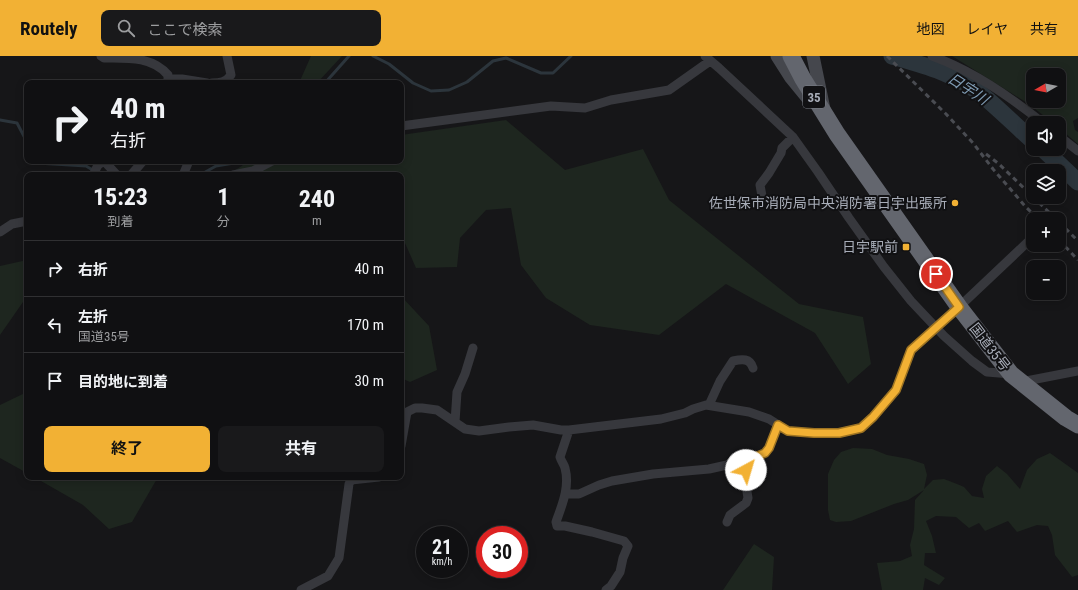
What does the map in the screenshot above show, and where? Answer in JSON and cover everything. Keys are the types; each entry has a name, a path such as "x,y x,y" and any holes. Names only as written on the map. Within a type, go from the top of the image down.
{"highway":[{"name":"35","path":"787,57 803,79 837,134"},
{"name":"国道35号","path":"837,134 959,307 1016,378 1078,426"}],"street":[{"path":"101,56 104,58 127,58 150,61 163,68 168,75 168,80"},
{"path":"226,80 230,75 227,56"},
{"path":"787,57 791,78 837,134"},
{"path":"935,57 989,84 1034,116"},
{"path":"404,126 551,106 585,108 611,100 669,90 708,58 793,137 884,267 911,301 944,336 972,361 987,372 1016,378 1078,371"},
{"path":"815,62 825,115"},
{"path":"175,80 188,80"},
{"path":"762,196 760,185 781,153 782,148 793,137"},
{"path":"1066,142 1078,151"},
{"path":"107,164 114,172"},
{"path":"134,172 140,164"},
{"path":"248,172 266,164"},
{"path":"0,232 12,224 24,222"},
{"path":"404,429 407,412 415,408 438,410 465,429 479,431 533,425 569,430 661,419 709,405 750,412 769,419 788,431 839,433 861,428 873,417 896,390 911,350 1026,244"},
{"path":"455,422 457,392 465,374 473,348"},
{"path":"709,405 720,381 733,361 742,358 751,363 753,368"},
{"path":"566,494 579,494 599,485 653,474 709,469 748,460 765,453 769,448 778,425"},
{"path":"569,430 560,457 561,462 565,466 567,476 566,494 556,522 557,526 565,526 592,532 624,541 628,546 622,558 620,572 611,586 606,590"},
{"path":"727,522 730,515 746,503 748,498 744,479 748,460"},
{"path":"301,590 328,576 339,558 349,484 351,480"}],"shaded area":[{"path":"311,56 342,56 320,80 300,80"},
{"path":"952,56 1078,56 1078,118 1073,121 1075,130 1078,132 1078,144 1066,134 1066,116 1044,116 1034,108 1066,108 1066,68 1026,68 1026,102"},
{"path":"506,120 565,170 643,149 669,200 799,304 863,317 871,364 848,384 815,333 726,284 659,335 590,325 546,298 521,265 511,208 486,210 460,238 457,267 416,268 404,241 404,172 232,172 244,164 404,164 404,135"},
{"path":"24,261 24,302 0,335 0,266"},
{"path":"404,299 429,326 437,370 410,382 404,379"},
{"path":"24,393 24,471 0,458 0,405"},
{"path":"853,448 872,449 887,455 909,459 924,464 927,475 924,489 933,480 944,479 964,487 972,496 984,498 982,489 986,476 997,466 1007,474 1020,489 1027,470 1037,459 1050,453 1078,473 1078,575 1072,577 1055,555 1052,535 1048,526 1037,525 1017,532 1008,521 985,531 979,523 969,528 956,517 936,516 926,521 932,536 936,553 925,553 924,565 945,578 939,585 925,578 923,590 882,590 877,563 900,561 912,556 910,545 914,529 915,500 924,490 908,500 851,521 836,522 830,520 828,510 828,474 834,460 841,452"},
{"path":"39,480 156,480 132,522 109,529 83,505"},
{"path":"754,544 774,557 772,590 723,590"}],"waterway":[{"path":"328,80 349,56"},
{"path":"373,56 389,64 413,83 431,91 449,90 467,82 493,61 506,58 541,73 553,73 571,56"},
{"name":"日宇川","path":"892,56 938,70 960,80 980,93 1026,135"},
{"path":"0,120 17,123 24,136"},
{"name":"日宇川","path":"1050,156 1078,182"},
{"path":"53,164 86,166 96,172"},
{"path":"205,172 216,166 228,164"}],"railway":[{"path":"887,56 973,143 993,169 1031,212"},
{"path":"986,154 999,164 1049,212"},
{"path":"1066,229 1078,241"},
{"path":"1066,247 1078,260"}],"place":[{"name":"佐世保市消防局中央消防署日宇出張所","path":"955,203"},
{"name":"日宇駅前","path":"906,247"}],"route":[{"path":"746,470 748,460 765,453 769,448 778,425 788,431 839,433 861,428 873,417 896,390 911,350 959,307 936,274"}]}
